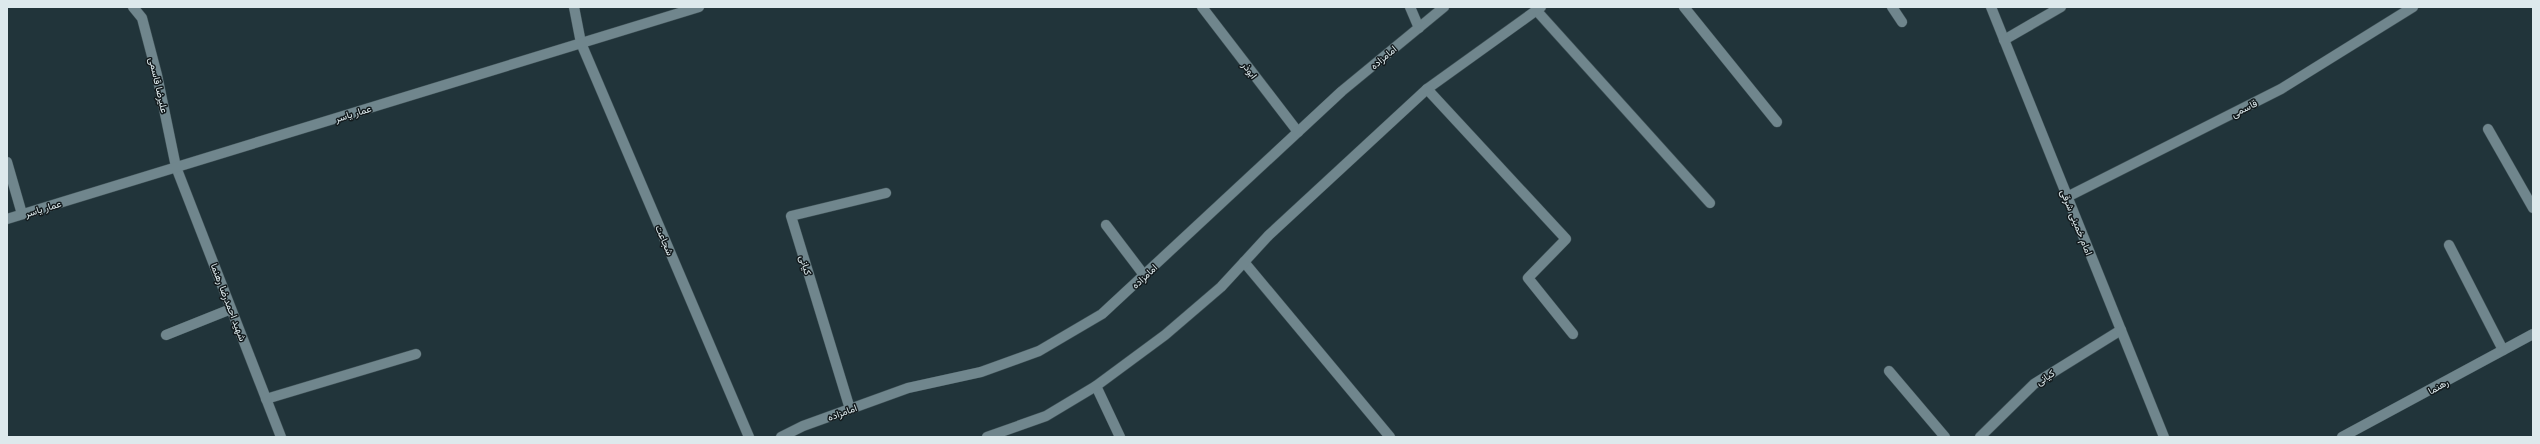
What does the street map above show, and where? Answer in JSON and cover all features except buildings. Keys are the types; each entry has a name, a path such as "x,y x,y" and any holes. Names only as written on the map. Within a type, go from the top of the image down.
{"street":[{"name":"علیرضا قاسمی","path":"133,7 142,18 144,25 157,75 176,167"},
{"name":"شجاعت","path":"574,7 582,43 749,437"},
{"name":"عمار یاسر","path":"7,219 699,7"},
{"name":"ابوذر","path":"1202,7 1298,132"},
{"path":"1410,7 1419,28"},
{"name":"امامزاده","path":"780,437 908,388 981,372 1039,351 1102,314 1342,91 1444,7"},
{"path":"1684,7 1777,122"},
{"path":"1892,7 1902,22"},
{"name":"امام خمینی شرقی","path":"1991,7 2164,437"},
{"path":"2004,40 2061,7"},
{"name":"قاسمی","path":"2067,197 2281,89 2413,7"},
{"path":"987,437 1046,416 1096,386 1165,335 1221,287 1269,235 1427,90 1538,9 1710,203"},
{"path":"1427,90 1566,239 1528,278 1573,334"},
{"path":"2488,129 2533,208"},
{"path":"7,162 22,214"},
{"name":"شهید احمدرضا رهنما","path":"176,167 281,437"},
{"name":"کیانی","path":"850,409 791,216 886,193"},
{"path":"1106,225 1144,275"},
{"path":"2449,245 2503,350"},
{"path":"1244,262 1390,437"},
{"path":"166,335 231,309"},
{"name":"کیانی","path":"1980,437 2034,384 2121,330"},
{"name":"رهنما","path":"2342,437 2533,334"},
{"path":"266,399 416,354"},
{"path":"1889,371 1945,437"},
{"path":"1096,386 1120,437"}]}
